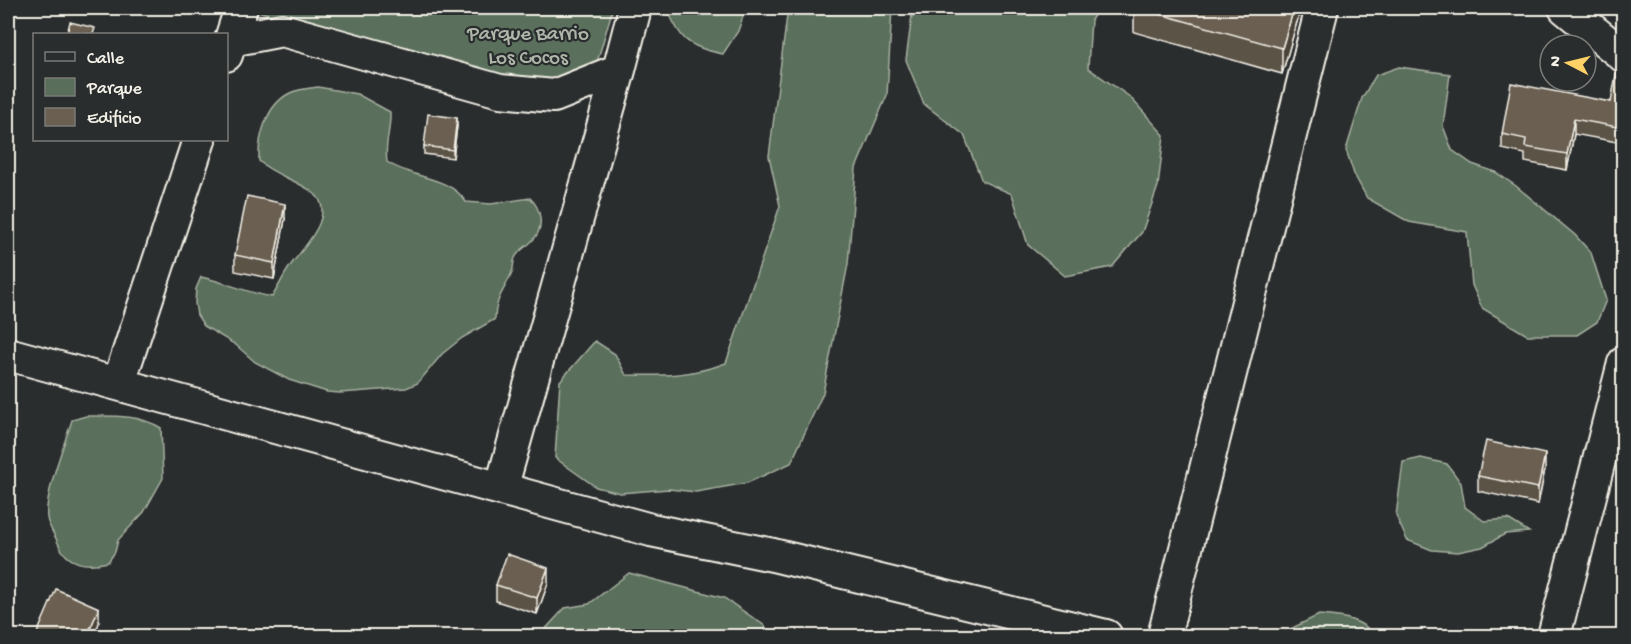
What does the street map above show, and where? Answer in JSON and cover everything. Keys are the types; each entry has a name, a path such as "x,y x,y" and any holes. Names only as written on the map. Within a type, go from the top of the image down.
{"street":[{"path":"229,47 241,8"},
{"path":"501,489 635,8"},
{"path":"1164,636 1322,8"},
{"path":"1565,8 1623,56"},
{"path":"229,47 282,30 500,91 554,96 619,70"},
{"path":"119,382 199,141"},
{"path":"8,354 119,382 651,530 773,555 1106,636"},
{"path":"1554,636 1623,363"}],"green space":[{"name":"Parque Barrio Los Cocos","path":"255,8 613,8 595,69 528,88 254,10"},
{"path":"667,8 746,8 738,31 723,54 693,45 676,28"},
{"path":"788,8 892,8 887,95 856,168 848,264 823,393 791,463 747,483 696,492 669,489 620,493 596,487 555,458 560,381 595,341 615,354 626,375 676,374 726,363 780,206 769,156"},
{"path":"913,8 1099,8 1091,20 1088,68 1130,97 1164,135 1158,186 1142,232 1112,267 1065,276 1028,245 1012,194 982,181 964,135 924,104 906,60"},
{"path":"1399,67 1450,74 1443,126 1452,150 1472,164 1495,172 1516,186 1575,235 1591,253 1606,300 1597,322 1577,335 1527,335 1482,308 1472,285 1467,232 1409,222 1367,198 1354,174 1346,150 1362,98 1376,75"},
{"path":"318,87 357,94 390,112 387,162 397,168 441,182 459,194 466,202 491,204 530,198 539,214 538,232 515,258 512,272 495,312 495,319 462,338 442,354 418,383 406,388 340,393 327,392 289,380 255,362 236,345 204,326 197,315 196,289 201,277 272,297 287,270 318,227 322,208 319,199 305,187 271,170 259,161 259,152 265,122 275,105 293,92"},
{"path":"86,416 134,418 161,428 163,478 144,512 118,540 115,552 108,562 92,564 78,563 67,556 58,543 47,518 52,483 72,420"},
{"path":"1421,458 1447,464 1461,483 1465,507 1484,521 1508,519 1529,532 1505,534 1482,547 1458,552 1432,550 1407,540 1396,516 1403,462"},
{"path":"629,573 724,598 765,626 771,636 539,636 565,608 589,604"},
{"path":"1319,615 1357,622 1364,625 1375,636 1300,636 1290,629"}],"building":[{"path":"1138,8 1294,8 1282,48"},
{"path":"70,22 95,28 93,33 67,33"},
{"path":"1618,64 1623,69 1623,128 1574,119 1567,154 1525,147 1526,139 1502,134 1511,83 1538,88 1538,93 1564,93 1611,102"},
{"path":"428,114 457,118 453,150 424,146"},
{"path":"247,196 285,204 274,263 235,255"},
{"path":"1486,441 1545,454 1538,488 1478,476"},
{"path":"507,554 548,568 537,598 496,585"},
{"path":"56,589 99,608 87,636 36,636"}]}
